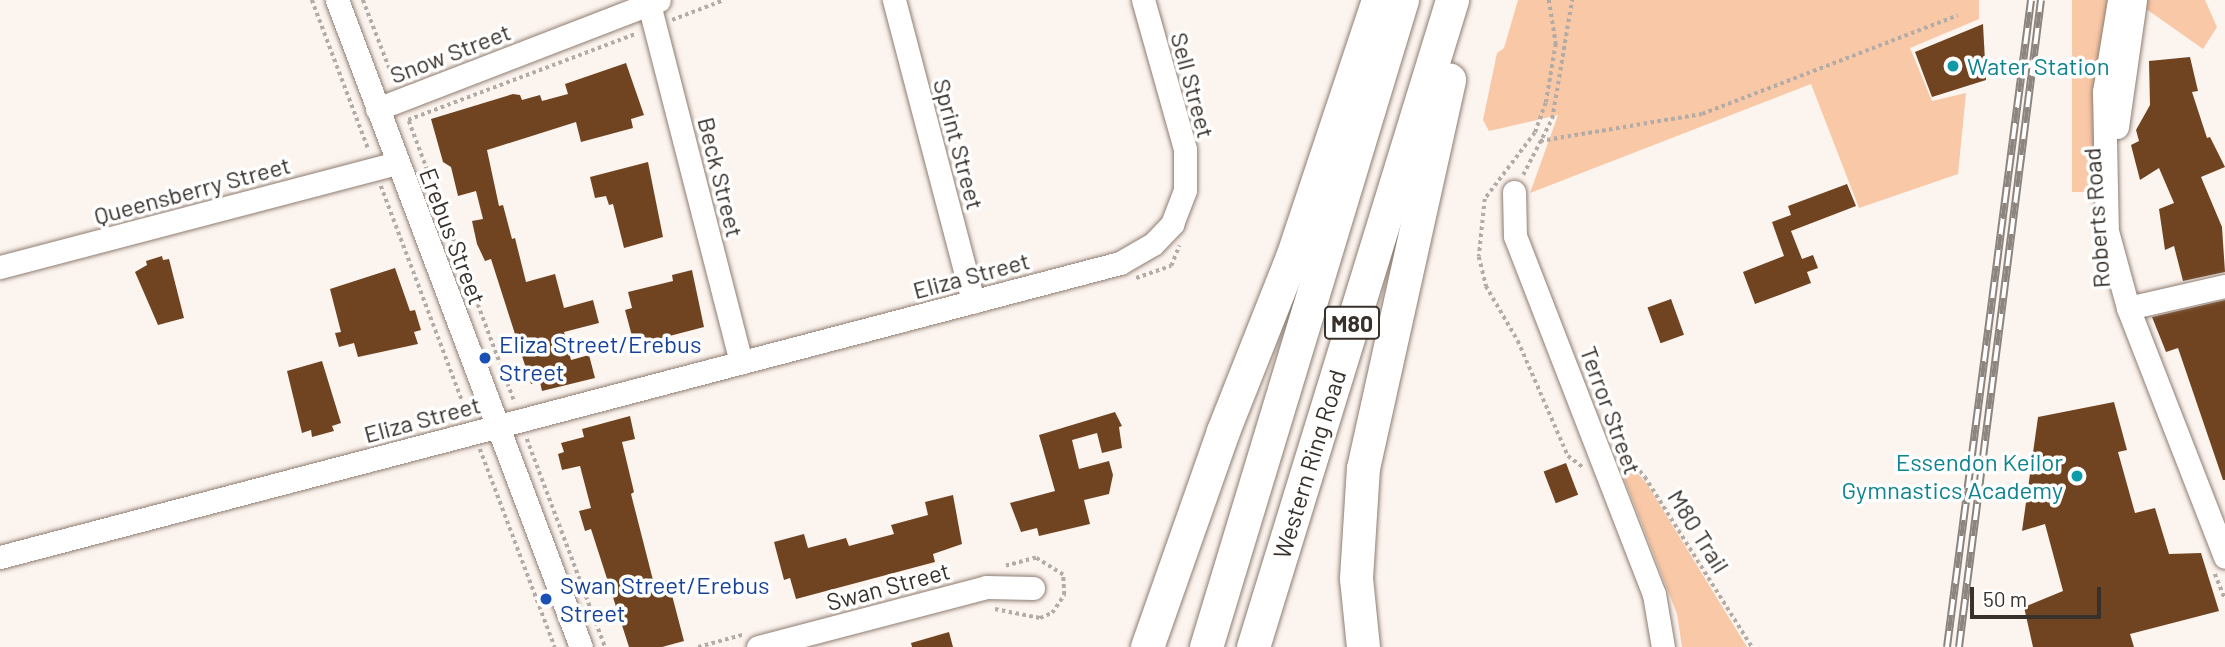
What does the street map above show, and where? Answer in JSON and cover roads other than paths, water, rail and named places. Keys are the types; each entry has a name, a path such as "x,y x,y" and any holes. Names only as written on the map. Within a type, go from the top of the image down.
{"highway":[{"path":"1147,647 1223,430 1296,244 1378,0"},
{"name":"Western Ring Road","path":"1206,647 1402,0"},
{"name":"Western Ring Road","path":"1253,647 1452,0"},
{"path":"1363,647 1356,578 1363,468 1446,92 1472,0"}],"street":[{"name":"Erebus Street","path":"337,0 377,109 381,177 498,426 581,647"},
{"name":"Sprint Street","path":"894,0 972,302"},
{"name":"Sell Street","path":"1143,0 1185,149 1185,190 1172,224"},
{"name":"Roberts Road","path":"2119,0 2104,92 2104,195 2113,257 2128,308 2225,557"},
{"name":"Roberts Road","path":"2128,308 2115,165 2120,90 2135,0"},
{"name":"Snow Street","path":"377,109 654,2"},
{"name":"Beck Street","path":"654,2 741,362"},
{"name":"Queensberry Street","path":"0,267 381,177"},
{"name":"Terror Street","path":"1514,192 1515,236 1654,594 1663,647"},
{"name":"Eliza Street","path":"0,557 474,445 498,426 1120,262 1153,244 1172,224"},
{"path":"2128,308 2225,286"},
{"name":"Swan Street","path":"758,647 986,587 1032,588"}],"railway":[{"path":"1947,647 2031,0"},
{"path":"1959,647 2041,0"}],"place":[{"name":"Water Station","path":"1953,66"},
{"name":"Eliza Street/Erebus Street","path":"485,358"},
{"name":"Essendon Keilor Gymnastics Academy","path":"2077,476"},
{"name":"Swan Street/Erebus Street","path":"546,599"}]}
